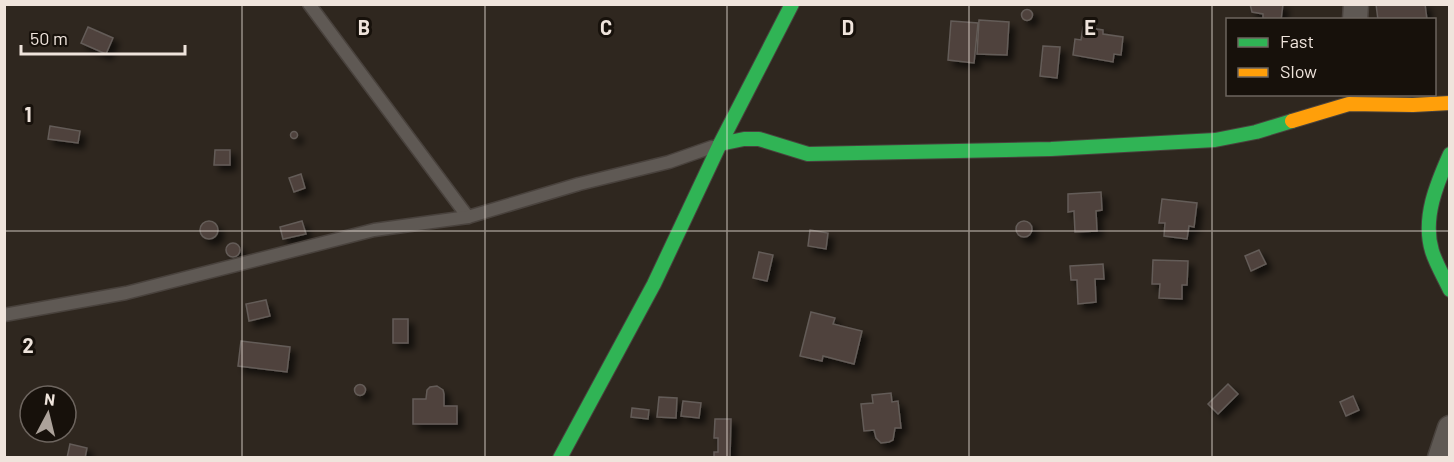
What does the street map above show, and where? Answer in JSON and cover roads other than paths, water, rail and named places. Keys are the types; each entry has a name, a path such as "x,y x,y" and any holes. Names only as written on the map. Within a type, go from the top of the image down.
{"street":[{"path":"560,458 654,284 720,144 792,4"},
{"path":"720,144 744,139 759,140 808,154 1051,149 1215,140 1256,132 1349,99 1413,105 1449,103"},
{"path":"1449,154 1438,181 1430,221 1431,246 1449,290"},
{"path":"1440,458 1449,428"}],"lane":[{"path":"309,4 468,217"},
{"path":"4,315 126,293 374,230 468,217 579,184 669,162 720,144"}]}
